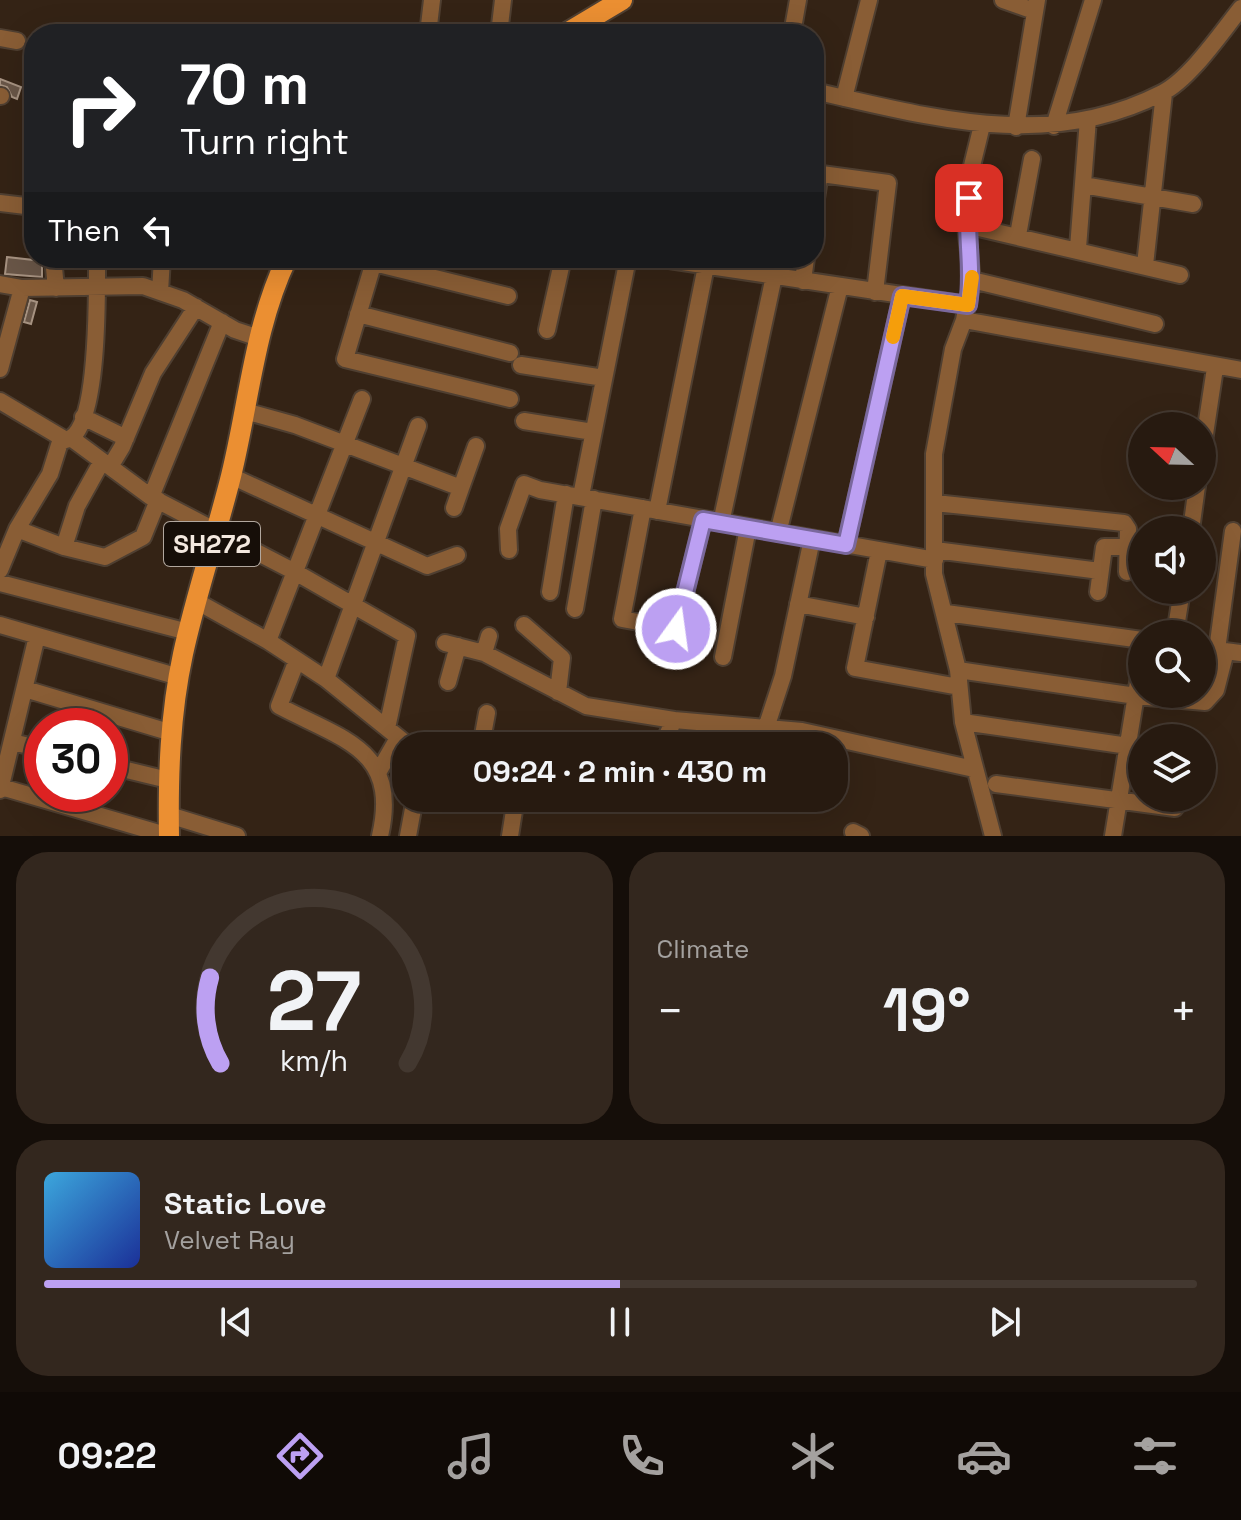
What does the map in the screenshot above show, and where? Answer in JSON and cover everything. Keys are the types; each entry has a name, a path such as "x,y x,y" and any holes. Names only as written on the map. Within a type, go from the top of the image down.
{"main road":[{"path":"582,24 622,0"},
{"name":"SH272","path":"169,826 168,780 172,733 188,632 231,476 259,338 272,288 282,268"}],"street":[{"path":"429,24 432,0"},
{"path":"500,24 503,0"},
{"path":"794,24 798,0"},
{"path":"844,98 869,0"},
{"path":"1003,0 1036,5 1016,127"},
{"path":"1054,126 1093,0"},
{"path":"824,93 982,125 1054,126 1088,119 1164,93 1198,61 1241,8"},
{"path":"0,38 17,41"},
{"path":"1145,265 1164,93"},
{"path":"1078,248 1088,119"},
{"path":"982,125 971,170 966,225 972,280 966,312 953,349 934,454 934,574 946,613 959,678 963,722 993,836"},
{"path":"1018,235 1032,159"},
{"path":"824,174 888,183 875,292"},
{"path":"1083,185 1193,204"},
{"path":"0,203 24,206"},
{"path":"966,225 1078,248 1180,275"},
{"path":"54,268 56,288"},
{"path":"0,570 17,529 50,474 67,438 83,417 91,397 97,268"},
{"path":"160,292 161,268"},
{"path":"372,268 345,359 510,399"},
{"path":"404,268 508,296"},
{"path":"547,330 561,268"},
{"path":"550,592 558,538 580,496 626,268"},
{"path":"703,520 676,629 622,619 706,268"},
{"path":"748,268 774,276 902,296 1215,368 1241,370"},
{"path":"803,281 805,268"},
{"path":"721,523 774,276"},
{"path":"972,280 1155,324"},
{"path":"0,284 22,288 143,286 196,307 259,338"},
{"path":"778,533 840,286"},
{"path":"0,369 6,330 22,288"},
{"path":"846,545 902,296"},
{"path":"64,547 77,506 126,438 153,373 196,307"},
{"path":"358,314 515,359 604,378"},
{"path":"17,529 64,547 105,557 143,537 154,498 222,322"},
{"path":"1208,412 1215,368"},
{"path":"268,641 362,399"},
{"path":"0,402 67,438 154,498 295,572 407,636 398,732"},
{"path":"245,411 295,425 461,488"},
{"path":"83,417 126,438"},
{"path":"524,421 593,432"},
{"path":"326,679 418,426"},
{"path":"454,508 476,446"},
{"path":"231,476 427,566 457,555"},
{"path":"509,550 508,529 524,484 879,551 1100,571"},
{"path":"575,609 586,544 580,496"},
{"path":"935,503 1116,521 1128,529 1127,572"},
{"path":"723,657 748,528"},
{"path":"1216,675 1222,650 1233,531"},
{"path":"558,538 586,544"},
{"path":"766,728 783,676 812,539"},
{"path":"1098,592 1104,547 1127,547"},
{"path":"879,551 855,668 1128,695"},
{"path":"0,583 188,632"},
{"path":"196,601 268,641 326,679 392,732"},
{"path":"798,604 866,617"},
{"path":"946,613 1128,638"},
{"path":"0,625 179,677"},
{"path":"524,625 562,658 558,692"},
{"path":"37,636 0,788 169,826 237,836"},
{"path":"484,653 489,636"},
{"path":"448,682 452,644 484,653 586,706 674,720 802,731 974,769"},
{"path":"297,660 279,706 367,752 379,771 385,813 380,836"},
{"path":"25,689 172,733"},
{"path":"484,732 487,713"},
{"path":"668,732 674,720"},
{"path":"963,722 1128,746"},
{"path":"728,725 728,732"},
{"path":"12,742 24,745"},
{"path":"379,771 392,748"},
{"path":"128,770 168,780"},
{"path":"1113,836 1128,770"},
{"path":"996,784 1128,800"},
{"path":"408,836 412,812"},
{"path":"510,836 514,812"}],"building":[{"path":"0,79 21,87 17,99 12,97 7,87 0,85"},
{"path":"7,257 24,259 24,268 42,268 42,277 5,274"},
{"path":"30,300 37,302 31,324 24,322"}],"slow traffic":[{"path":"893,337 902,296 968,305 972,277"}],"route":[{"path":"676,629 703,520 846,545 902,296 968,305 972,280 966,235 969,198"}]}
